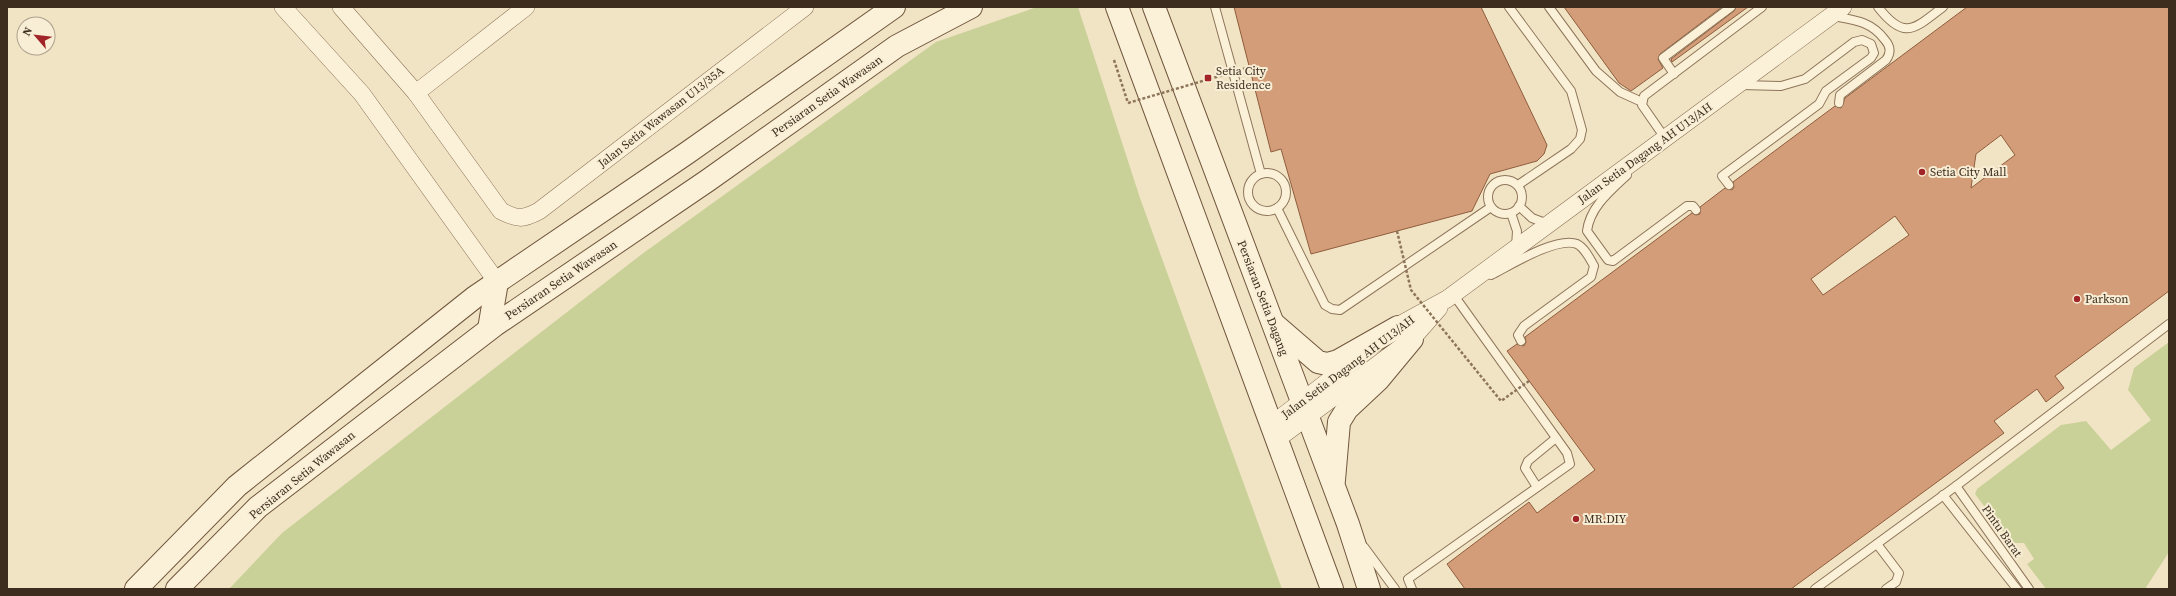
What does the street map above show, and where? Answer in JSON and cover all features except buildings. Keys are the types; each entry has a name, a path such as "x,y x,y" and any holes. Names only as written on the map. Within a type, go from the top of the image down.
{"street":[{"path":"283,7 362,94 497,282 540,294"},
{"path":"341,7 416,93 526,7"},
{"name":"Jalan Setia Wawasan U13/35A","path":"416,93 500,211 514,218 527,218 539,211 805,7"},
{"path":"136,589 237,486 475,297 687,153 894,7"},
{"name":"Persiaran Setia Wawasan","path":"177,589 258,507 489,329 707,181 897,46 971,7"},
{"path":"1117,7 1332,589"},
{"name":"Persiaran Setia Dagang","path":"1154,7 1334,486 1370,589"},
{"name":"Jalan Setia Dagang AH U13/AH","path":"1274,432 1405,333 1450,296 1837,11"},
{"path":"489,329 497,282"},
{"path":"1272,322 1318,362 1327,364 1338,361 1405,333"},
{"path":"1334,486 1339,422 1346,410 1378,380 1405,333"}],"lane":[{"path":"1214,7 1262,174"},
{"path":"1509,7 1571,92 1582,130 1580,139 1570,149 1518,185"},
{"path":"1549,7 1596,71 1620,92 1642,102 1666,137 1600,201 1586,231 1608,260 1613,261 1687,206 1693,206 1696,210"},
{"path":"1674,74 1663,58 1731,7"},
{"path":"1642,102 1644,96 1762,7"},
{"path":"1878,7 1887,18 1904,29 1915,28 1943,7"},
{"path":"1887,18 1889,7"},
{"path":"1837,11 1871,25 1879,32 1890,49 1890,55 1886,60 1840,95 1839,103"},
{"path":"1729,185 1722,176 1819,104 1826,91 1871,58 1874,53 1871,44 1862,40 1854,42 1805,78 1781,86 1738,84"},
{"path":"1262,174 1273,174 1285,187 1284,199 1277,208 1264,211 1253,205 1250,200 1249,187 1252,181 1262,174"},
{"path":"1509,180 1518,185 1522,196 1519,206 1511,213 1500,213 1491,206 1488,195 1492,185 1497,181 1509,180"},
{"path":"1277,208 1325,305 1332,309 1340,310 1491,206"},
{"path":"1519,206 1532,218 1548,224"},
{"path":"1511,213 1517,230 1516,248"},
{"path":"1412,589 1408,579 1570,464 1567,453 1450,296 1540,251 1558,244 1577,244 1586,253 1594,266 1591,277 1524,326 1518,335 1521,341"},
{"path":"1815,589 1956,486 2169,324"},
{"path":"1537,487 1525,468 1528,460 1556,438"},
{"name":"Pintu Barat","path":"1956,486 2029,589"},
{"name":"Pintu Barat","path":"1943,495 2017,589"},
{"path":"1348,524 1395,589"},
{"path":"1877,544 1900,573 1896,582 1886,589"}],"path":[{"path":"1114,60 1128,103 1250,67"},
{"path":"1397,231 1411,290 1501,401 1529,381"}],"green space":[{"path":"1037,7 1078,7 1140,198 1282,589 229,589 282,533 642,254 936,42"},
{"path":"2169,342 2169,552 2145,589 2046,589 2027,564 2034,559 2024,543 2012,543 1975,494 1977,489 2061,425 2086,421 2111,450 2151,420 2128,390 2134,368"}],"place":[{"name":"Setia City Residence","path":"1208,78"},
{"name":"Setia City Mall","path":"1922,172"},
{"name":"Parkson","path":"2077,299"},
{"name":"MR.DIY","path":"1576,519"}]}
